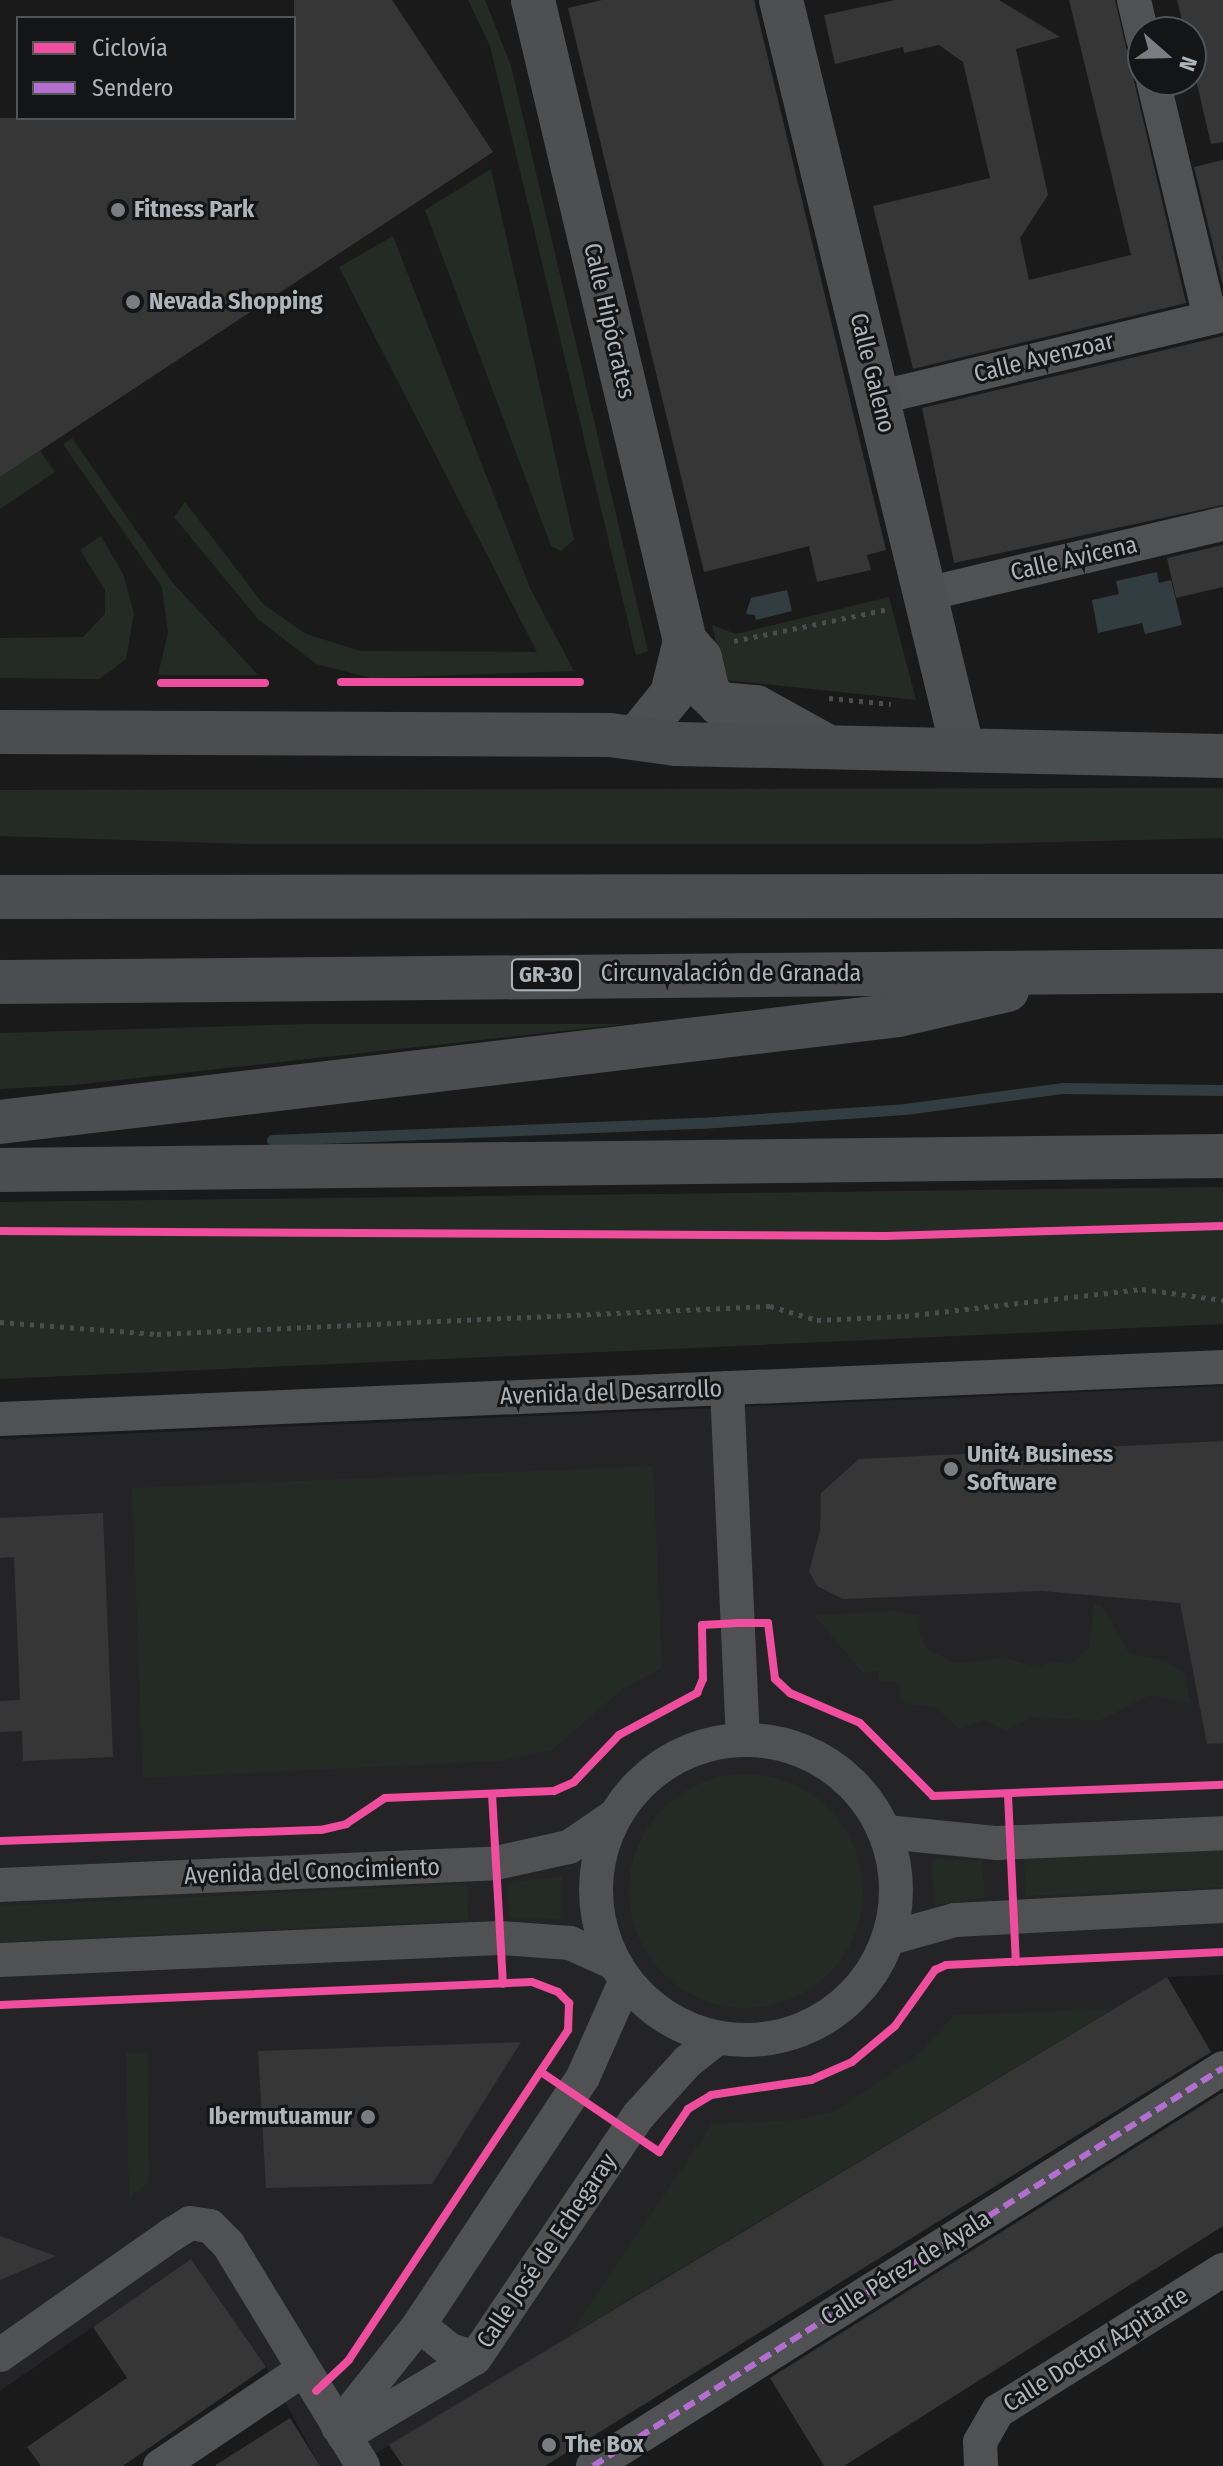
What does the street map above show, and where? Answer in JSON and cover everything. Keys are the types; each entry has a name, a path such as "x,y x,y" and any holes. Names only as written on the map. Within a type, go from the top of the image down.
{"highway":[{"path":"0,897 1223,896"},
{"path":"0,1122 898,1015 1092,971"},
{"name":"Circunvalación de Granada","path":"0,982 1223,971"}],"main road":[{"path":"0,732 638,736 677,744 962,747 1223,756"},
{"path":"0,1170 1223,1156"}],"street":[{"name":"Calle Hipócrates","path":"533,0 706,642 700,658 708,692 720,704 756,707 823,744"},
{"name":"Calle Galeno","path":"781,0 877,398 914,600 962,747"},
{"path":"1157,96 1217,316"},
{"name":"Calle Avenzoar","path":"877,398 1217,316"},
{"name":"Calle Avicena","path":"914,600 1223,524"},
{"name":"Calle Hipócrates","path":"638,736 672,694 706,642"},
{"name":"Avenida del Desarrollo","path":"0,1419 1223,1367"},
{"path":"727,1388 743,1738"},
{"path":"0,1960 500,1938 570,1943 618,1972 666,2020 716,2039 774,2039 821,2022 864,1986 890,1938 897,1886 886,1832 863,1793 826,1760 781,1742 743,1738 695,1747 640,1782 613,1817 596,1869 599,1929 618,1972 583,2077 419,2325 341,2431"},
{"name":"Avenida del Conocimiento","path":"0,1885 496,1863 569,1847 613,1817"},
{"path":"886,1832 997,1843 1223,1833"},
{"path":"890,1938 955,1920 1223,1906"},
{"name":"Calle José de Echegaray","path":"341,2431 475,2358 639,2115 688,2061 716,2039"},
{"name":"Calle Pérez de Ayala","path":"593,2466 1221,2069"},
{"path":"0,2355 190,2223 210,2226 228,2244 363,2466"},
{"name":"Calle Doctor Azpitarte","path":"981,2454 998,2411 1223,2270"},
{"name":"Calle José de Echegaray","path":"419,2325 450,2350 475,2358"},
{"path":"160,2466 303,2370"}],"path":[{"path":"706,642 914,600"},
{"path":"0,1322 157,1334 770,1306 817,1320 905,1316 1142,1289 1223,1300"}],"shaded area":[{"path":"468,0 485,0 511,66 648,651 636,655 490,46"},
{"path":"491,169 574,540 561,551 551,546 425,210"},
{"path":"393,236 530,588 574,671 371,678 316,664 258,619 174,517 185,502 263,604 306,634 361,651 537,652 339,267"},
{"path":"72,438 172,582 258,675 158,675 168,633 162,587 63,444"},
{"path":"40,451 55,472 0,509 0,477"},
{"path":"101,536 123,574 134,613 126,659 99,679 0,678 0,638 83,637 105,614 105,590 80,550"},
{"path":"1157,572 1159,583 1171,580 1182,625 1145,634 1142,623 1098,633 1092,600 1119,594 1116,581"},
{"path":"787,590 792,611 756,620 755,615 746,614 751,598"},
{"path":"889,597 916,700 725,680 712,625 736,634"},
{"path":"1223,788 1223,838 975,844 248,844 0,836 0,790"},
{"path":"307,1024 625,1024 74,1085 0,1089 0,1033"},
{"path":"1223,1187 1223,1324 0,1379 0,1202"},
{"path":"1223,1386 1223,1975 1167,1977 1210,2050 545,2466 403,2466 389,2445 356,2466 320,2466 266,2367 191,2259 0,2391 0,1439"},
{"path":"653,1466 662,1668 624,1688 552,1750 500,1761 143,1778 132,1488"},
{"path":"1094,1605 1102,1605 1129,1653 1168,1662 1185,1674 1190,1704 1150,1695 1099,1721 1032,1717 1006,1730 984,1720 959,1729 937,1708 903,1703 898,1682 879,1682 879,1671 863,1673 814,1615 891,1611 921,1615 918,1628 927,1649 955,1663 1003,1658 1038,1667 1052,1661 1071,1664 1089,1647"},
{"path":"746,1774 769,1776 791,1783 829,1808 854,1846 861,1868 861,1914 854,1936 829,1974 791,1999 769,2006 746,2008 723,2006 701,1999 663,1974 638,1936 631,1914 629,1891 631,1868 638,1846 663,1808 701,1783 723,1776"},
{"path":"1223,1849 1223,1887 1026,1896 1024,1858"},
{"path":"932,1859 982,1860 985,1898 934,1905"},
{"path":"562,1876 563,1919 510,1918 508,1883"},
{"path":"467,1884 468,1920 0,1942 0,1906"},
{"path":"1112,2009 569,2336 712,2124 794,2120 834,2112 920,2053 954,2015"},
{"path":"147,2052 149,2182 129,2198 126,2053"}],"building":[{"name":"Nevada Shopping","path":"294,0 392,0 493,152 0,477 0,118 296,120"},
{"path":"602,0 754,0 886,550 867,555 871,570 817,582 809,546 704,572 568,8"},
{"path":"895,0 999,0 1060,37 1016,49 1048,195 1020,238 1029,280 1131,255 1069,0 1115,0 1127,51 1127,96 1137,96 1186,303 913,369 873,206 990,178 963,62 939,45 904,53 903,47 835,64 824,15"},
{"path":"1177,0 1223,0 1223,142 1211,144 1200,96 1207,96 1207,16 1181,16"},
{"path":"1223,160 1223,286 1194,167"},
{"path":"1223,336 1223,505 954,563 922,408"},
{"path":"1223,545 1223,587 1176,598 1167,558"},
{"path":"1223,1441 1223,1743 1207,1744 1180,1603 1042,1591 843,1599 817,1586 809,1571 820,1531 821,1493 859,1459"},
{"path":"103,1513 113,1757 23,1761 22,1731 0,1732 0,1701 20,1700 14,1557 0,1558 0,1518"},
{"path":"1167,1977 1211,2052 545,2466 403,2466 389,2445"},
{"name":"Ibermutuamur","path":"521,2042 432,2184 266,2188 258,2051"},
{"path":"1223,2092 1223,2226 844,2466 824,2466 770,2378"},
{"path":"0,2236 56,2256 0,2280"},
{"path":"191,2259 266,2367 123,2466 41,2466 27,2447 127,2378 93,2327"},
{"path":"290,2418 320,2466 214,2466"}],"waterway":[{"path":"272,1140 701,1123 905,1109 1062,1088 1223,1090"}],"marked path":[{"path":"593,2466 1223,2068"}],"cycle path":[{"path":"341,682 580,682"},
{"path":"161,683 265,683"},
{"path":"0,1231 885,1236 1223,1226"},
{"path":"0,1841 321,1830 346,1824 385,1798 554,1791 574,1782 619,1735 697,1693 703,1679 702,1625 738,1623 768,1623 775,1679 790,1693 860,1723 933,1796 1223,1785"},
{"path":"492,1794 503,1984"},
{"path":"1008,1795 1016,1962"},
{"path":"541,2072 659,2152 688,2109 711,2095 811,2080 852,2062 895,2026 935,1970 946,1965 1223,1952"},
{"path":"0,2005 532,1982 558,1992 569,2003 568,2030 349,2360 316,2391"}],"place":[{"name":"Fitness Park","path":"118,210"},
{"name":"Nevada Shopping","path":"133,302"},
{"name":"Unit4 Business Software","path":"951,1469"},
{"name":"Ibermutuamur","path":"368,2117"},
{"name":"The Box","path":"549,2445"}]}
